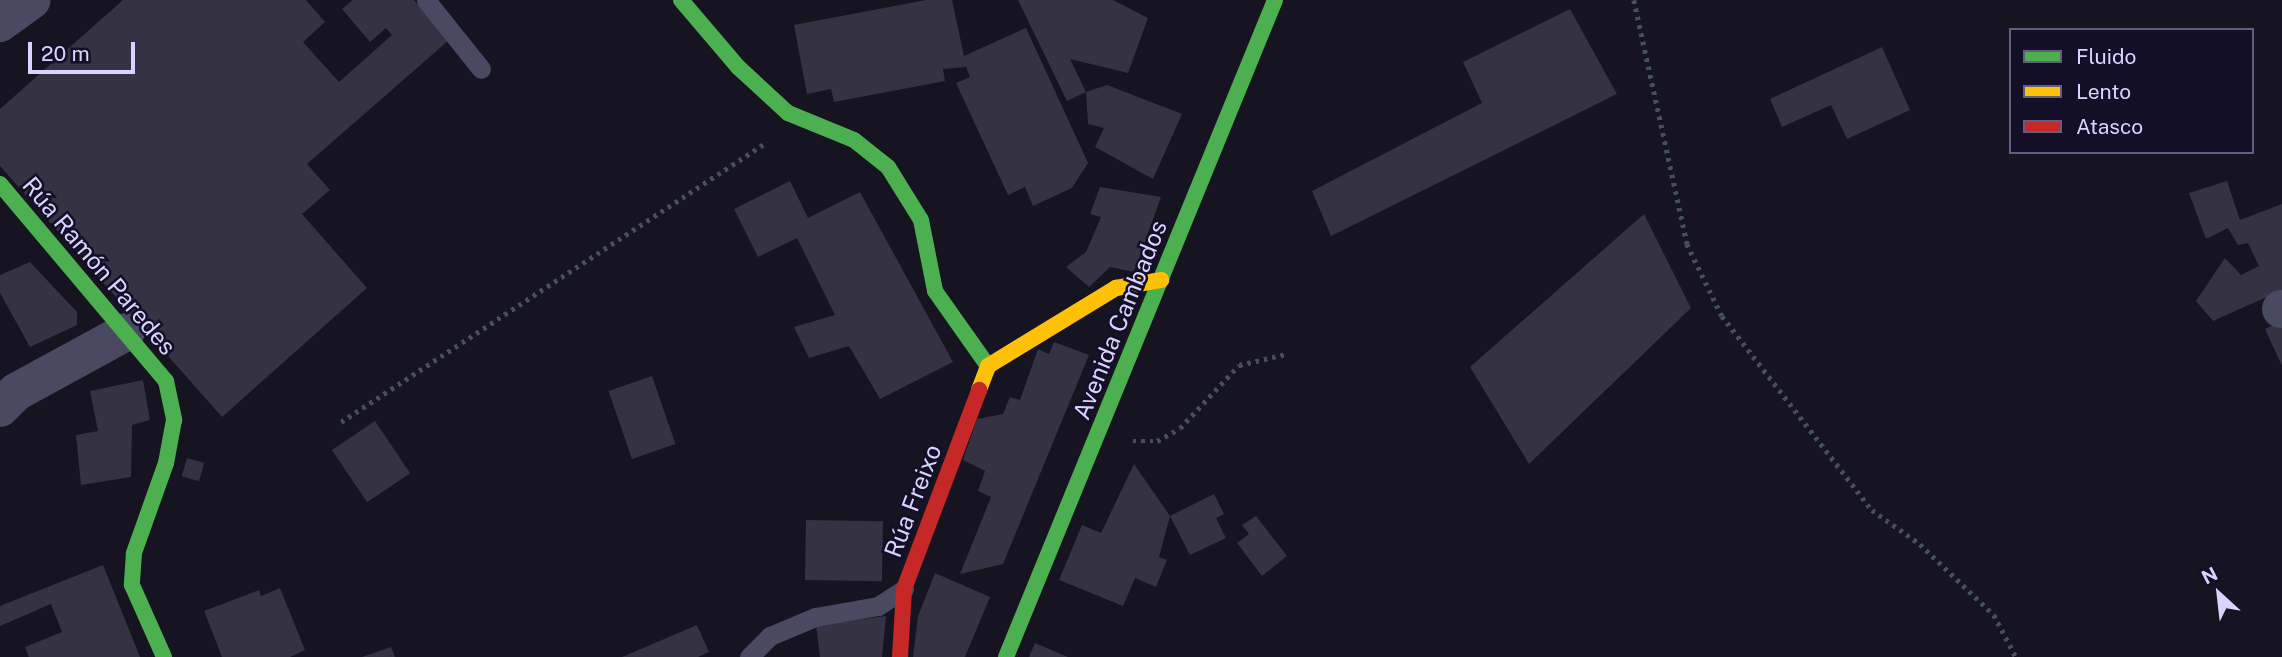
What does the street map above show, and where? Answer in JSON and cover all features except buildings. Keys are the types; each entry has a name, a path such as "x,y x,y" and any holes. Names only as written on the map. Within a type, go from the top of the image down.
{"street":[{"path":"0,23 32,0"},
{"path":"681,0 738,67 788,113 854,140 888,167 921,220 936,292 988,366 1116,288 1161,280"},
{"name":"Avenida Cambados","path":"1006,657 1275,0"},
{"name":"Rúa Ramón Paredes","path":"0,184 166,381 174,420 166,463 134,553 132,585 163,657"},
{"path":"0,408 16,392 127,332"},
{"name":"Rúa Freixo","path":"900,657 904,589 988,366"}],"lane":[{"path":"426,0 481,69"},
{"path":"749,657 770,636 816,617 878,606 904,589"}],"path":[{"path":"1634,0 1687,244 1722,316 1872,510 1920,544 1994,615 2016,657"},
{"path":"341,422 765,145 788,113"},
{"path":"1100,429 1125,442 1157,441 1180,428 1238,365 1286,354"}],"traffic: fast":[{"path":"681,0 738,67 788,113 854,140 888,167 921,220 935,291 988,366"},
{"path":"1006,657 1275,0"},
{"path":"0,184 166,381 174,420 166,463 134,553 132,585 164,657"}],"traffic: slow":[{"path":"979,390 988,366 1116,288 1161,280"}],"traffic: jam":[{"path":"900,657 904,589 979,390"}]}
